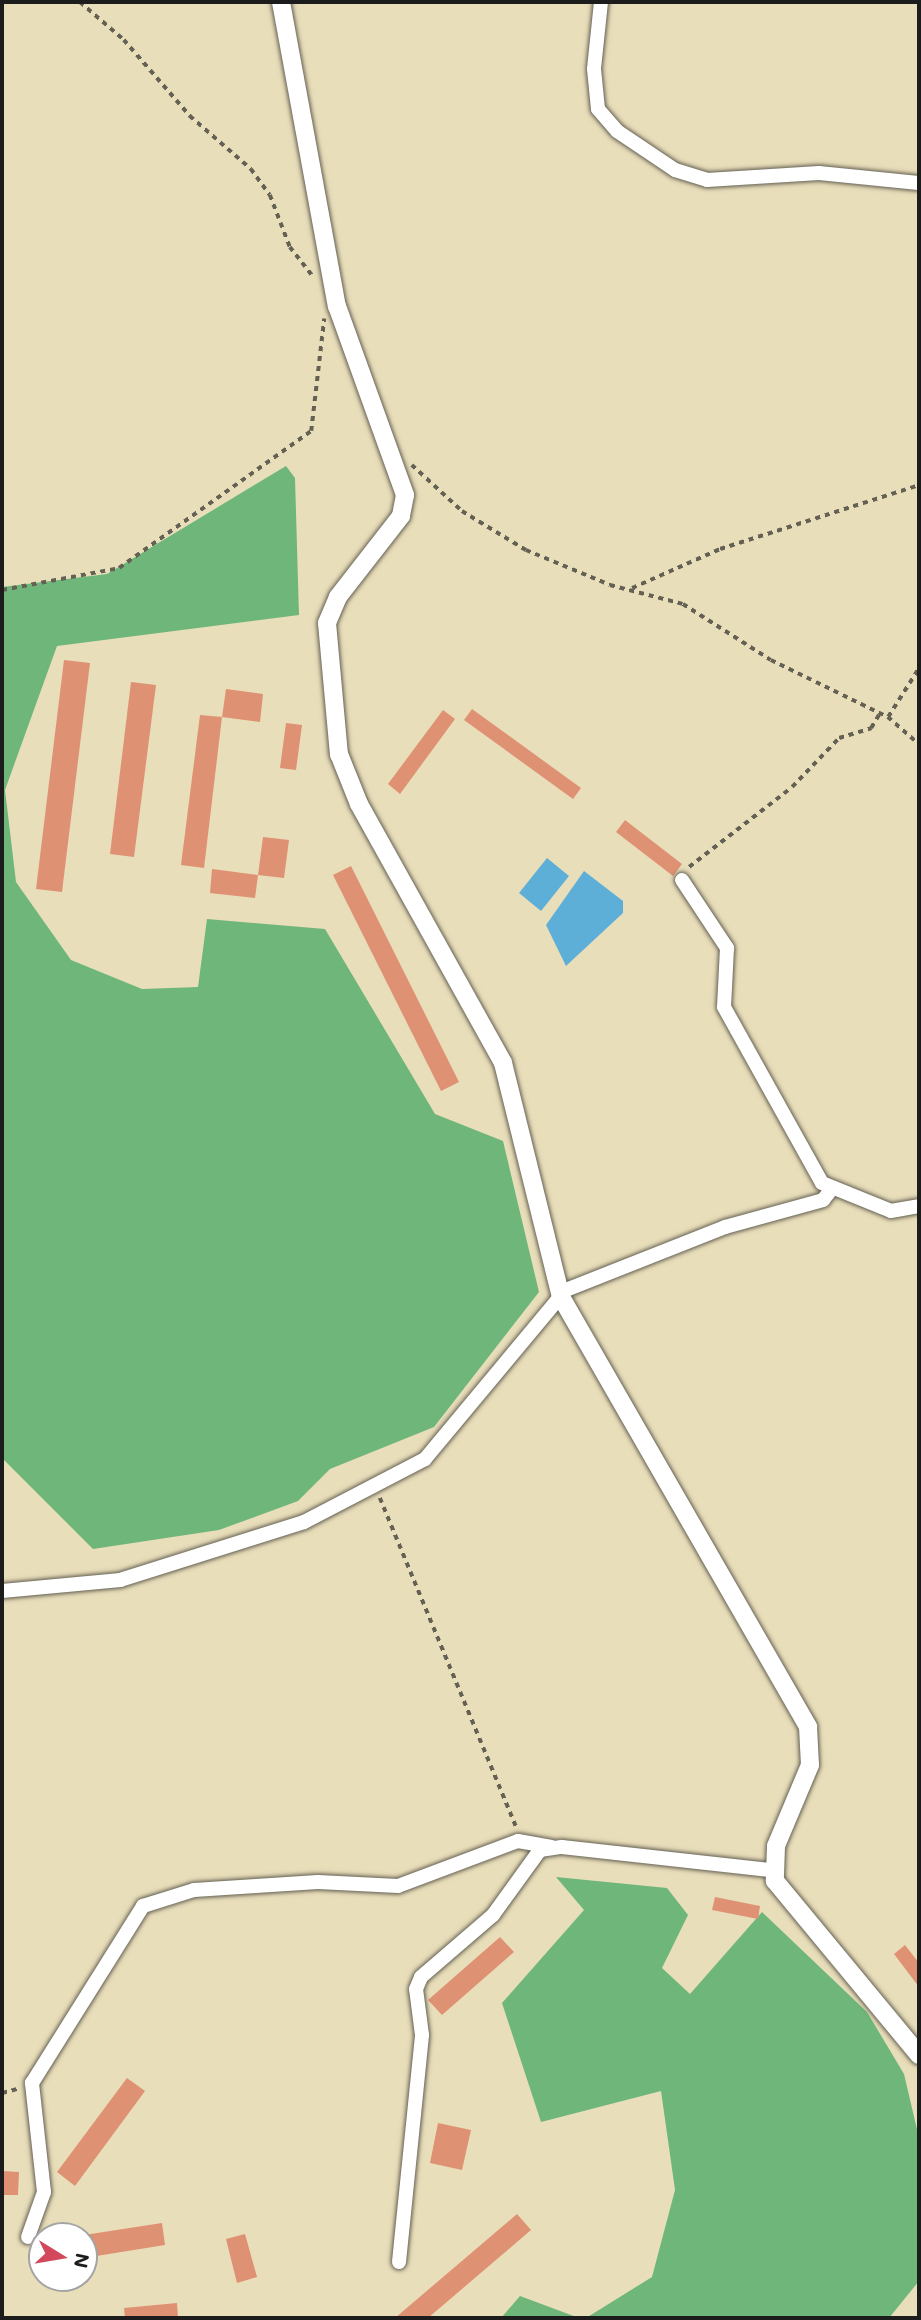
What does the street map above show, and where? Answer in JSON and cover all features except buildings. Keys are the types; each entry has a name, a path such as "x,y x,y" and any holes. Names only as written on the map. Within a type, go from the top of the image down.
{"street":[{"path":"281,2 337,306 405,495 401,516 338,597 327,623 339,754 359,804 503,1063 561,1297 808,1727 810,1765 772,1870"},
{"path":"601,2 594,69 598,109 617,131 675,170 707,180 820,173 919,183"},
{"path":"682,880 727,948 722,995 730,1018 830,1191 891,1211 919,1206"},
{"path":"2,1591 120,1580 274,1534 374,1483 401,1473 441,1444 561,1297 713,1231 823,1200 830,1191"},
{"path":"33,2222 44,2192 33,2084 144,1906 194,1889 318,1882 398,1886 527,1840 551,1847 772,1870 919,2055"},
{"path":"399,2262 422,2035 416,1989 421,1977 493,1914 540,1850 551,1847"}],"path":[{"path":"80,2 251,169 300,264 332,284"},
{"path":"2,590 119,568 304,437 316,405 324,317 337,306"},
{"path":"405,458 462,511 526,550 683,604 771,660 888,717 919,744"},
{"path":"631,588 720,549 919,485"},
{"path":"888,717 919,668"},
{"path":"682,880 691,863 792,787 839,738 871,728 880,713"},
{"path":"374,1483 513,1822 527,1840"}],"green space":[{"path":"286,466 295,478 299,615 57,646 5,790 16,882 71,960 142,989 198,987 207,919 325,929 435,1114 503,1141 539,1292 434,1427 330,1469 298,1501 219,1530 93,1549 2,1458 2,587 107,574"},
{"path":"556,1877 667,1888 688,1915 662,1968 690,1994 762,1912 867,2012 904,2074 919,2138 919,2281 889,2318 586,2318 652,2277 675,2190 661,2091 541,2122 502,2003 584,1910"},
{"path":"520,2296 579,2318 501,2318"}],"water":[{"path":"547,858 569,876 541,911 519,893"},
{"path":"584,871 623,901 623,913 566,966 546,925"}]}
